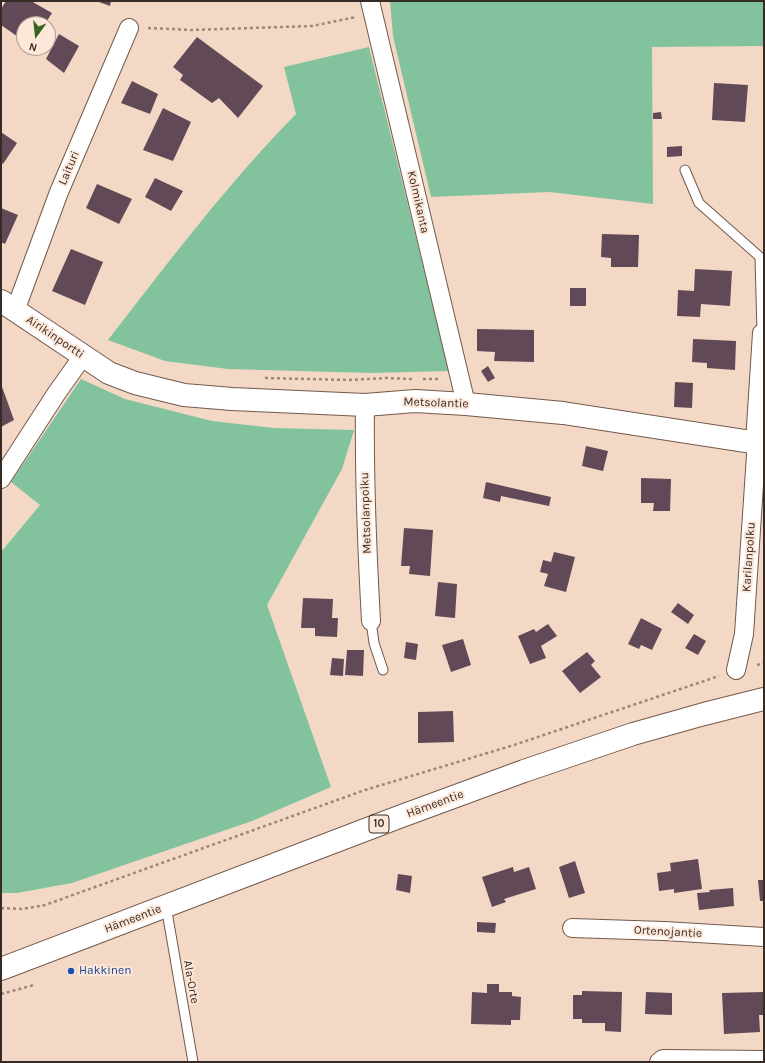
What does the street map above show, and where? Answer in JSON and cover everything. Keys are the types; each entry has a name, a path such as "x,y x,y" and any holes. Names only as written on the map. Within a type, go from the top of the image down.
{"main road":[{"name":"Airikinportti","path":"8,306 109,373"},
{"name":"Metsolantie","path":"109,373 135,383 184,395 232,399 365,405 415,401 466,404 563,413 759,443"},
{"name":"Hämeentie","path":"1,969 399,817 633,734 704,714 764,700"}],"street":[{"name":"Kolmikanta","path":"371,8 466,404"},
{"name":"Laituri","path":"8,306 59,192 129,28"},
{"name":"Karilanpolku","path":"736,670 744,634 756,455 759,443 762,333"},
{"path":"1,479 56,394 83,356"},
{"name":"Metsolanpolku","path":"365,405 366,539 371,620"},
{"name":"Ortenojantie","path":"572,928 664,931 764,937"},
{"path":"659,1062 663,1059 764,1060"}],"lane":[{"path":"685,170 698,203 760,257 762,333"},
{"path":"371,620 374,643 383,670"},
{"name":"Ala-Orte","path":"166,906 193,1062"}],"path":[{"path":"129,28 192,30 312,26 371,8"},
{"path":"262,378 349,380 387,378 460,379"},
{"path":"1,908 22,909 45,905 365,790 514,745 736,670 764,663"},
{"path":"1,994 34,985"}],"green space":[{"path":"390,1 764,1 764,46 652,47 653,204 549,192 431,197 393,36"},
{"path":"369,47 449,371 371,373 228,369 165,361 108,340 222,196 296,114 284,67"},
{"path":"81,379 125,399 212,421 274,428 354,430 342,469 267,605 331,787 252,821 72,883 17,893 1,893 1,552 40,505 11,482"}],"building":[{"path":"6,1 31,1 52,13 50,16 16,16 16,35 1,25 1,9"},
{"path":"96,1 111,1 110,6"},
{"path":"59,34 79,46 64,73 46,59 48,56 56,56 56,40"},
{"path":"197,37 263,86 238,118 219,98 212,103 180,80 183,75 173,67"},
{"path":"132,81 158,94 150,114 121,103"},
{"path":"714,83 748,85 745,122 712,120"},
{"path":"163,108 191,122 173,161 143,150"},
{"path":"661,112 662,119 653,119 653,113"},
{"path":"1,132 17,143 3,164 1,163"},
{"path":"682,146 682,156 667,157 667,147"},
{"path":"155,178 183,191 171,211 145,197"},
{"path":"97,184 132,199 119,224 86,208"},
{"path":"1,208 18,215 5,244 1,242"},
{"path":"602,234 639,235 638,267 611,267 611,258 601,257"},
{"path":"71,249 103,262 85,305 52,291"},
{"path":"695,269 732,271 730,306 701,304 700,317 677,316 678,290 694,291"},
{"path":"570,288 586,288 586,306 570,306"},
{"path":"477,329 534,330 534,362 494,361 495,352 477,351"},
{"path":"693,339 736,341 735,370 707,368 707,363 692,362"},
{"path":"488,366 495,378 488,382 481,371"},
{"path":"675,382 693,383 692,408 674,407"},
{"path":"1,384 14,420 1,427"},
{"path":"586,446 608,451 603,471 582,466"},
{"path":"641,478 671,479 670,511 653,511 654,503 641,503"},
{"path":"486,482 551,497 549,506 501,496 500,502 483,498"},
{"path":"404,528 433,530 430,576 409,574 410,566 401,566"},
{"path":"554,552 575,557 566,592 544,586 548,574 540,572 543,560 551,562"},
{"path":"438,582 457,584 455,618 435,616"},
{"path":"303,598 333,599 332,618 338,618 337,637 315,636 315,628 301,628"},
{"path":"678,603 694,615 688,624 671,612"},
{"path":"641,618 662,629 652,650 641,645 639,649 628,644"},
{"path":"548,624 557,636 541,646 546,658 530,664 518,636 534,629 536,632"},
{"path":"694,634 706,641 698,655 685,648"},
{"path":"463,639 471,665 451,672 442,645"},
{"path":"406,642 418,644 416,660 404,658"},
{"path":"347,650 364,650 363,676 345,675"},
{"path":"587,652 595,661 591,665 601,677 580,693 562,671"},
{"path":"332,658 344,659 343,676 330,675"},
{"path":"453,711 454,742 418,743 418,712"},
{"path":"698,859 702,889 674,893 674,889 659,891 657,873 671,871 670,863"},
{"path":"575,861 585,893 569,898 559,867"},
{"path":"513,867 514,872 529,867 536,889 504,899 506,902 492,907 482,877"},
{"path":"398,874 412,876 410,893 396,890"},
{"path":"758,880 764,880 764,901 760,901"},
{"path":"733,888 734,906 699,910 697,893 710,892 709,890"},
{"path":"477,922 496,923 495,933 477,932"},
{"path":"487,984 499,984 499,992 512,992 512,996 521,997 520,1020 511,1020 511,1025 471,1024 472,992 487,993"},
{"path":"582,991 622,992 621,1032 605,1031 605,1023 582,1023 582,1019 573,1019 573,995 582,995"},
{"path":"646,992 672,993 672,1015 645,1014"},
{"path":"764,992 764,1015 759,1015 760,1032 724,1034 722,993"}],"place":[{"name":"Hakkinen","path":"71,971"}]}
